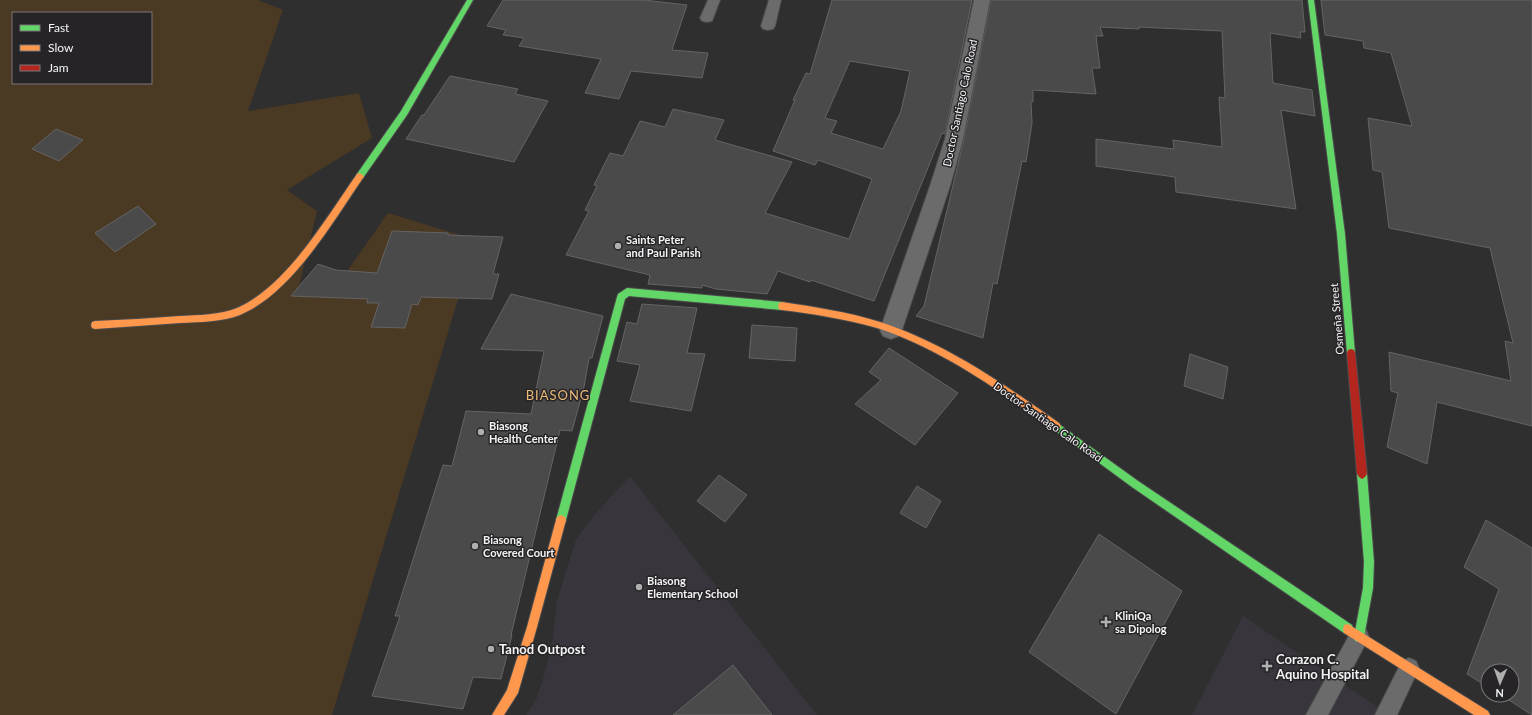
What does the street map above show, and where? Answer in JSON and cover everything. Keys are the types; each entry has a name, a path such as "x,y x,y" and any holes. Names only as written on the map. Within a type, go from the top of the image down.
{"street":[{"path":"95,325 208,318 238,312 262,298 289,274 312,244 404,113 470,0"},
{"name":"Doctor Santiago Calo Road","path":"982,0 954,139 933,207 891,330 941,353 990,382 1046,419 1135,484 1359,637 1409,668 1474,712"},
{"name":"Osmeña Street","path":"1311,0 1341,234 1369,556 1368,588 1359,637"},
{"path":"498,715 512,693 532,627 621,297 624,293 654,294 821,311 855,318 891,330"}],"lane":[{"path":"707,18 714,0"},
{"path":"768,26 775,0"},
{"path":"1317,715 1359,637"},
{"path":"1386,715 1409,668"}],"shaded area":[{"path":"0,0 258,0 283,10 248,111 359,93 372,138 287,190 317,211 299,287 331,294 388,213 476,240 332,715 0,715"},
{"name":"Biasong Elementary School","path":"630,476 817,715 526,715 536,700 546,669 553,637 557,601 576,539 596,513"},
{"name":"Corazon C. Aquino Hospital","path":"1243,616 1389,715 1192,715"}],"building":[{"path":"503,0 644,0 687,5 672,50 708,53 702,78 631,71 619,99 585,93 601,59 519,46 524,38 503,35 506,30 487,26"},
{"path":"832,0 972,0 945,134 942,133 874,301 811,280 810,282 778,271 767,294 716,289 702,285 702,288 648,284 650,275 566,255 589,211 585,210 597,186 594,185 610,153 623,156 640,121 665,127 673,109 724,120 715,140 792,162 765,213 849,239 872,179 818,160 815,165 773,151 795,100 793,100 806,73 810,74","holes":["850,61 910,71 901,111 883,149 831,133 837,121 825,118"]},
{"path":"991,0 1302,0 1305,32 1300,32 1301,38 1270,33 1273,83 1312,90 1315,116 1281,110 1296,209 1176,192 1175,177 1096,166 1096,139 1174,149 1173,140 1222,147 1219,97 1225,98 1222,31 1139,27 1139,29 1100,27 1103,36 1096,36 1100,68 1092,68 1096,94 1033,90 1033,102 1031,102 1032,123 1026,162 1022,161 997,284 993,283 983,338 916,316 924,306 964,139"},
{"path":"1321,0 1532,0 1532,426 1437,402 1427,464 1387,447 1398,393 1391,391 1389,352 1511,381 1505,341 1513,343 1490,248 1389,228 1382,172 1373,170 1368,118 1412,126 1391,53 1364,48 1363,41 1325,35"},
{"path":"450,76 518,89 515,94 548,101 514,162 406,139"},
{"path":"56,129 83,140 59,161 32,149"},
{"path":"138,206 156,224 115,252 95,233"},
{"path":"392,231 503,237 493,274 499,274 492,299 421,297 418,305 412,304 405,328 371,327 379,303 367,303 368,299 291,296 318,264 336,270 377,273"},
{"path":"511,294 603,316 592,358 589,358 584,387 572,431 560,430 501,679 473,677 463,709 372,696 400,616 395,616 443,465 452,466 466,411 531,414 544,351 481,349"},
{"path":"642,304 697,308 687,353 705,354 691,411 630,401 640,365 617,361 627,322 637,324"},
{"path":"752,325 797,328 795,361 749,358"},
{"path":"889,348 958,393 915,445 855,404 881,380 869,372"},
{"path":"1190,354 1228,367 1223,399 1184,386"},
{"path":"719,475 747,495 725,522 697,501"},
{"path":"917,486 941,501 926,528 900,513"},
{"path":"1486,520 1532,548 1532,715 1513,703 1520,703 1520,663 1480,663 1480,682 1467,674 1499,589 1464,567"},
{"name":"KliniQa sa Dipolog","path":"1099,534 1182,591 1116,714 1029,652"},
{"path":"733,665 772,715 673,715"}],"traffic: fast":[{"path":"360,176 404,113 470,0"},
{"path":"1311,0 1341,234 1351,353"},
{"path":"561,520 621,297 627,292 782,306"},
{"path":"1056,426 1135,484 1348,629"},
{"path":"1359,637 1368,588 1369,562 1362,474"}],"traffic: slow":[{"path":"95,325 208,318 238,312 262,298 289,274 321,232 360,176"},
{"path":"782,306 827,312 854,318 906,336 933,348 960,363 1010,394 1056,426"},
{"path":"498,715 512,693 532,627 561,520"},
{"path":"1348,629 1484,715"}],"traffic: jam":[{"path":"1351,353 1362,474"}],"place":[{"name":"Saints Peter and Paul Parish","path":"618,246"},
{"name":"Biasong Health Center","path":"481,432"},
{"name":"Biasong Covered Court","path":"475,546"},
{"name":"Biasong Elementary School","path":"639,587"},
{"name":"KliniQa sa Dipolog","path":"1106,622"},
{"name":"Tanod Outpost","path":"491,649"},
{"name":"Corazon C. Aquino Hospital","path":"1267,666"}],"district":[{"name":"BIASONG","path":"558,395"}]}
